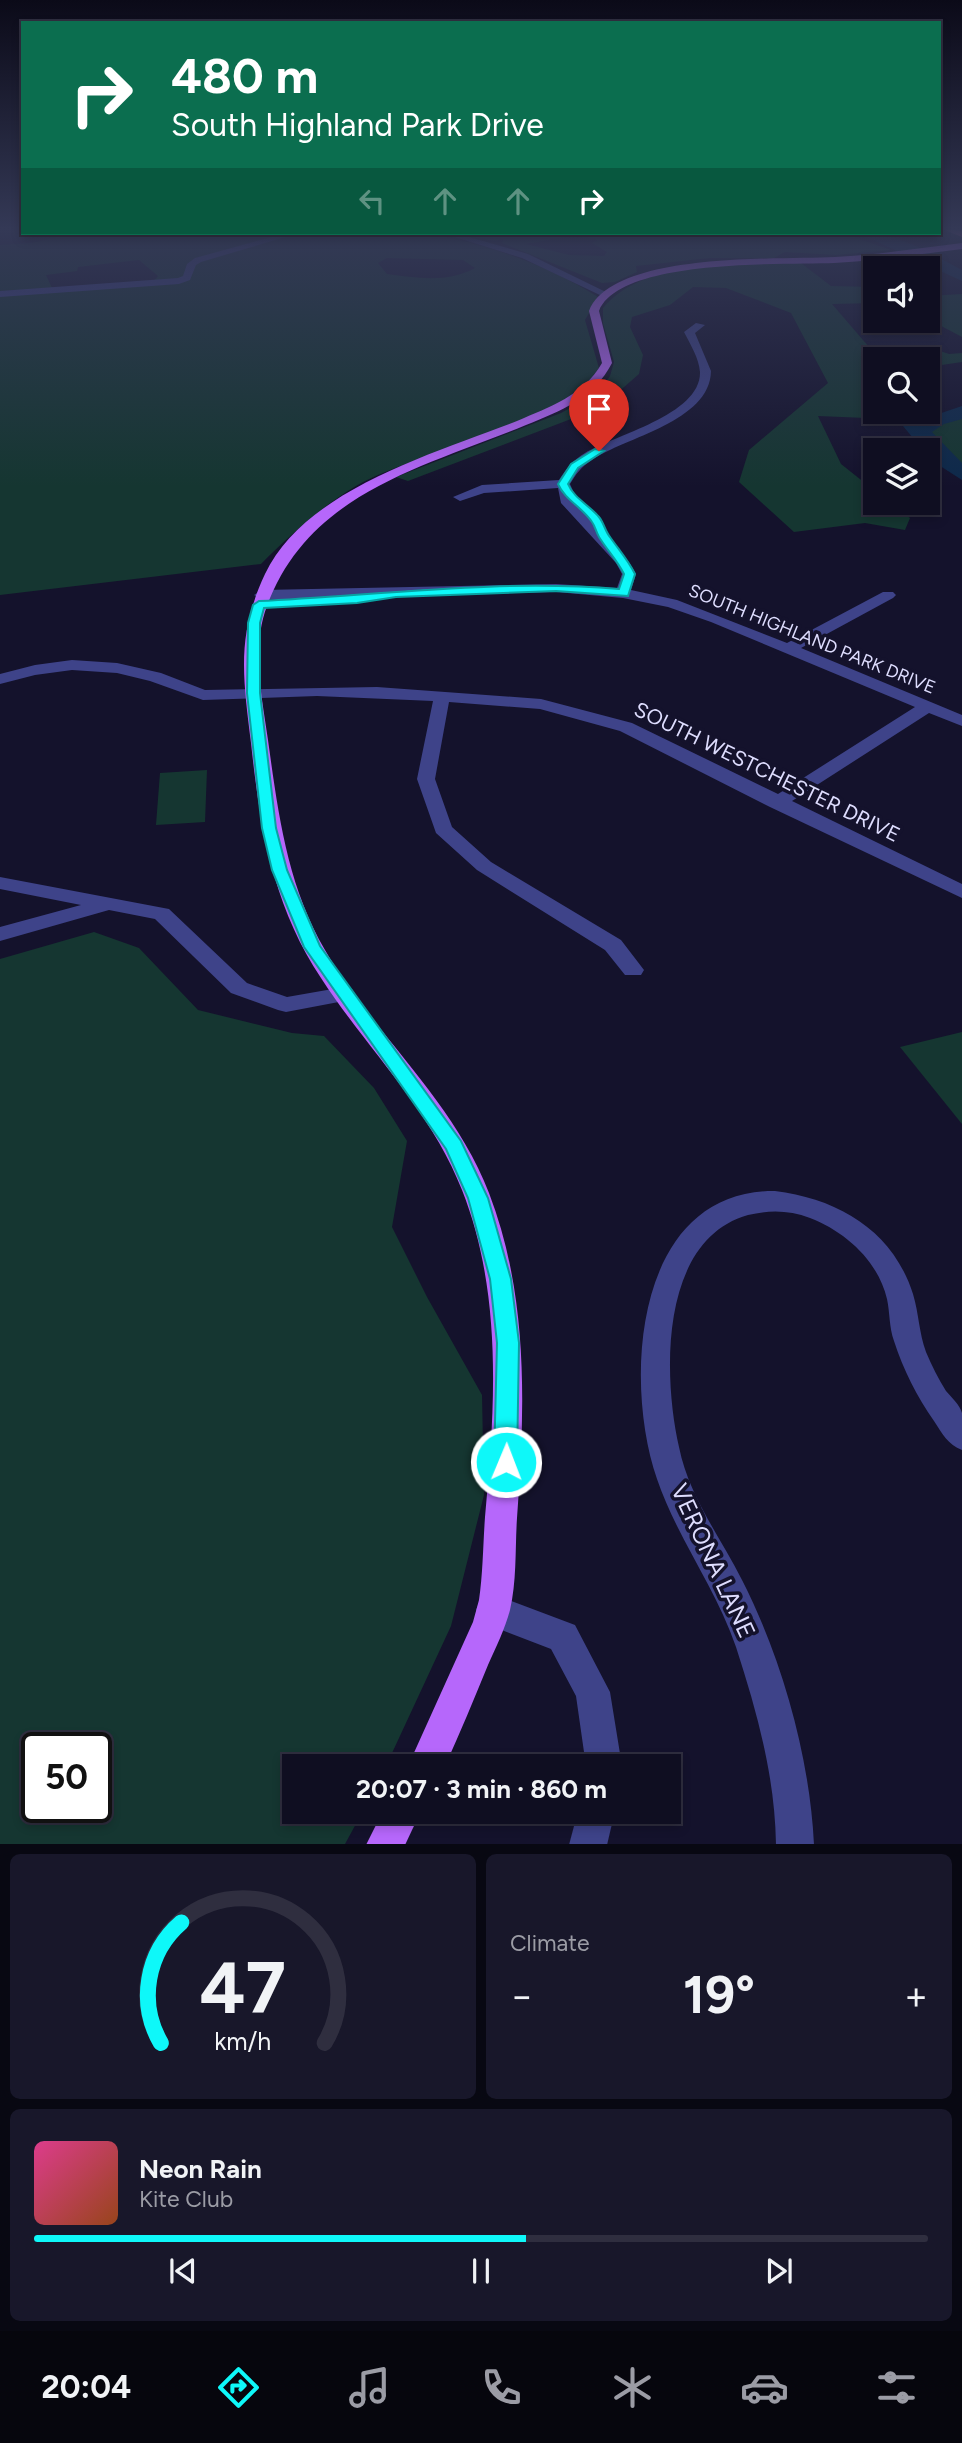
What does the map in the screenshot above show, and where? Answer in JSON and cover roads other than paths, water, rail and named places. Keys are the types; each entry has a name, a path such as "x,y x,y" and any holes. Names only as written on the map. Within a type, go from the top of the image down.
{"main road":[{"path":"432,1754 493,1610 506,1462 508,1343 500,1279 478,1198 454,1146 401,1068 312,947 280,870 269,828 253,693 253,635 261,600 277,563 312,523 337,504 387,477 558,407 596,384 607,363 595,315"},
{"path":"385,1844 396,1824"}],"street":[{"path":"624,593 629,574 621,556 604,537 583,522 566,500 565,489 575,466 599,451 669,419 695,397 705,377 702,357 689,332 701,325"},
{"path":"460,496 482,489 565,489"},
{"name":"SOUTH HIGHLAND PARK DRIVE","path":"261,600 357,600 396,594 556,588 624,593 672,603 962,721"},
{"path":"788,649 888,595"},
{"name":"SOUTH WESTCHESTER DRIVE","path":"0,679 35,670 72,665 117,668 155,677 203,695 365,692 541,704 626,727 962,892"},
{"path":"442,697 426,779 443,828 484,866 613,945 633,971"},
{"path":"777,803 927,707"},
{"path":"0,883 162,914 239,988 286,1005 344,994"},
{"path":"0,934 106,904"},
{"name":"VERONA LANE","path":"795,1844 796,1819 773,1707 743,1618 682,1502 660,1433 654,1361 662,1301 680,1253 707,1223 733,1209 773,1200 816,1208 854,1228 882,1258 899,1292 906,1334 923,1378 962,1437"},
{"path":"493,1610 563,1637 593,1692 602,1754"},
{"path":"589,1844 594,1824"}],"water":[{"path":"962,406 962,419 944,424 932,432 938,438 913,438 903,426 940,424 940,413"},
{"path":"940,440 962,463 962,480 940,466"}]}
